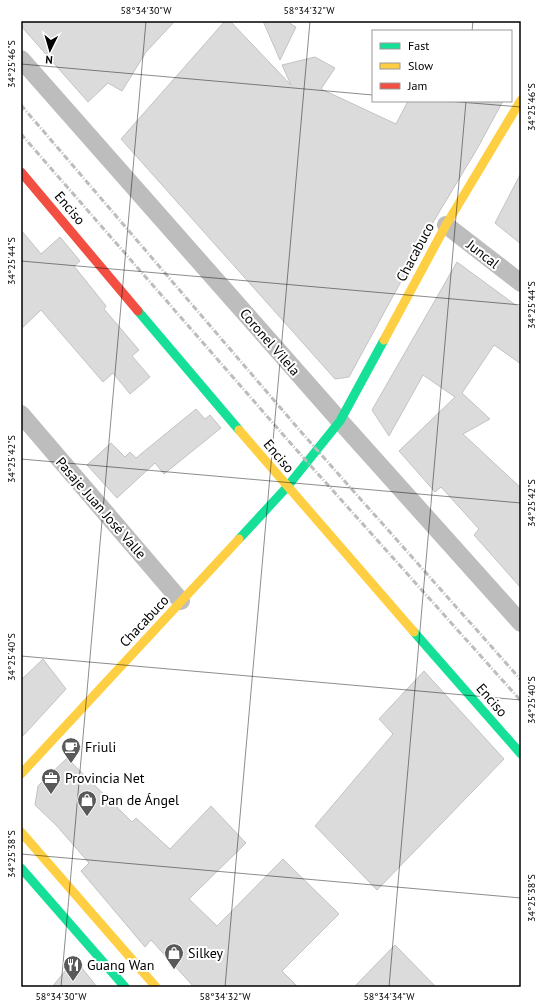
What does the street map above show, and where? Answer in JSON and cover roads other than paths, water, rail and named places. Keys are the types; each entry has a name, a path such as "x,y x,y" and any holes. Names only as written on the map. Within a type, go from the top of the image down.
{"street":[{"name":"Coronel Vilela","path":"21,59 340,421 521,623"},
{"name":"Chacabuco","path":"21,774 287,487 340,421 446,225 521,100"},
{"name":"Enciso","path":"21,172 287,487 521,754"},
{"name":"Juncal","path":"446,225 521,283"},
{"name":"Pasaje Juan José Valle","path":"21,414 181,601"},
{"path":"21,832 156,987"},
{"path":"21,868 125,987"}],"railway":[{"path":"21,105 302,433 521,680"},
{"path":"21,134 293,446 521,701"}],"place":[{"name":"Friuli","path":"71,764"},
{"name":"Provincia Net","path":"51,795"},
{"name":"Pan de Ángel","path":"87,817"},
{"name":"Silkey","path":"174,970"},
{"name":"Guang Wan","path":"73,982"}]}
